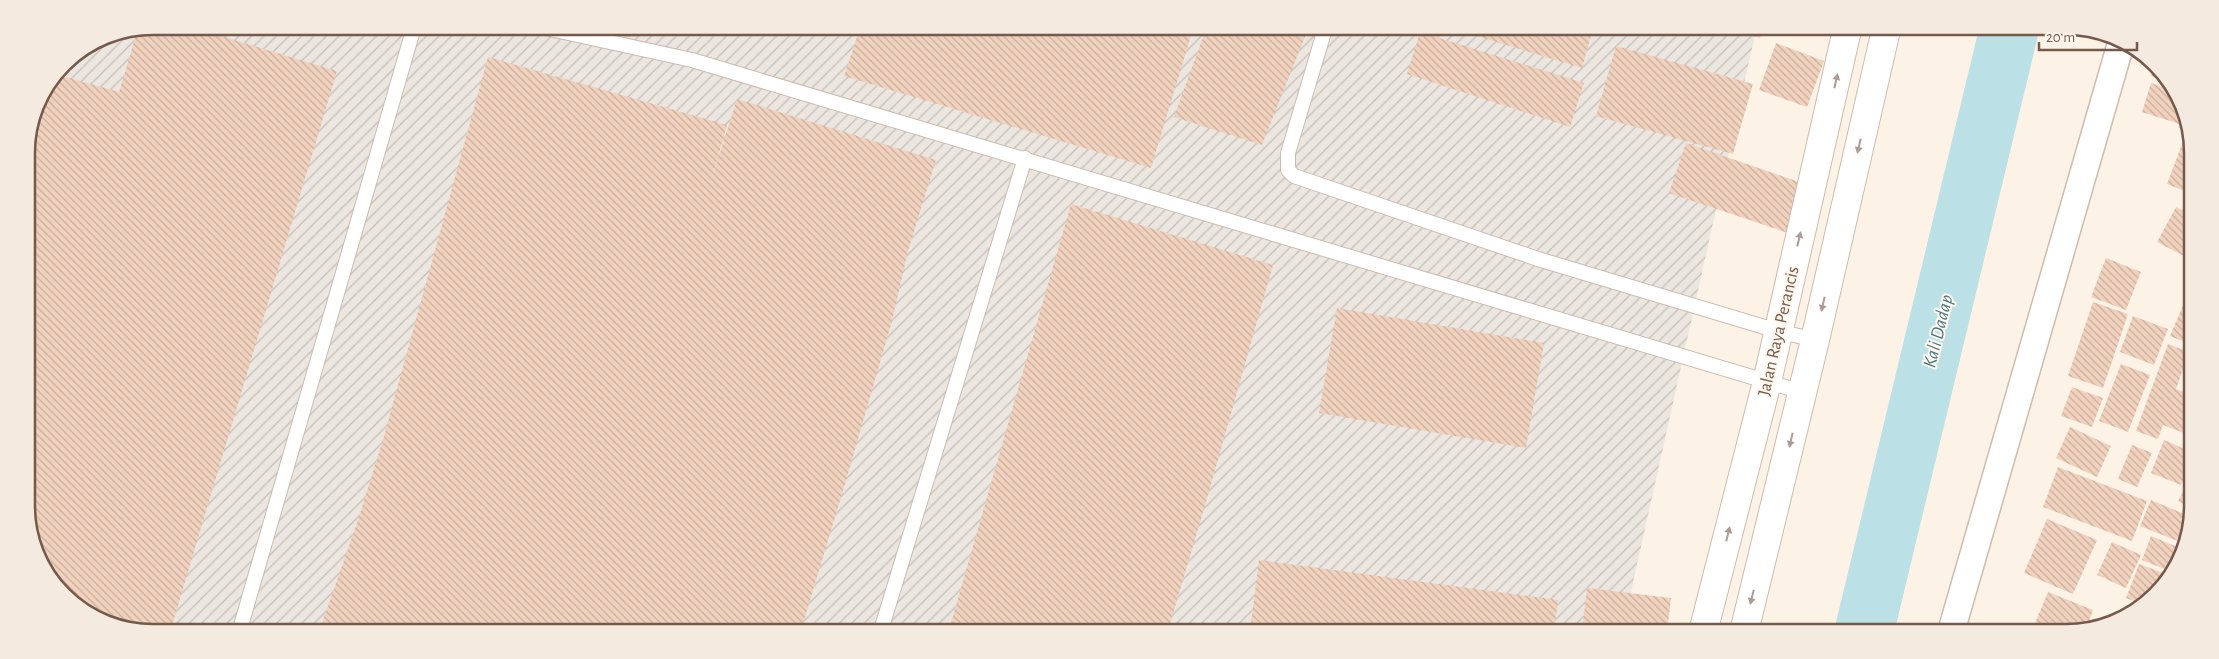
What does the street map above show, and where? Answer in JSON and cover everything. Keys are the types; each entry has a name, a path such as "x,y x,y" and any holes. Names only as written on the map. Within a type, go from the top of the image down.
{"street":[{"name":"Jalan Raya Perancis","path":"1705,624 1767,382 1846,35"},
{"path":"1746,624 1815,340 1885,35"},
{"path":"1953,624 2119,48"}],"lane":[{"path":"241,624 412,35"},
{"path":"578,35 692,60 1025,158 1802,392"},
{"path":"1323,35 1288,154 1288,170 1294,176 1538,259 1778,331 1815,340"},
{"path":"883,624 1025,158"}],"shaded area":[{"path":"153,35 1755,35 1624,624 153,624 122,620 87,604 64,584 55,572 41,544 37,529 35,506 35,145 37,130 47,101 59,81 75,64 87,55 115,41 130,37"}],"building":[{"path":"218,35 337,71 172,624 137,623 122,620 87,604 64,584 55,572 41,544 36,522 35,145 37,130 47,101 64,76 119,92 137,36"},
{"path":"627,35 656,35 627,37"},
{"path":"858,35 1191,35 1151,168 844,76"},
{"path":"1204,35 1306,35 1262,145 1174,117"},
{"path":"1419,35 1430,35 1584,83 1570,127 1407,74"},
{"path":"1473,35 1591,35 1582,68"},
{"path":"1749,35 1761,35 1760,38"},
{"path":"1776,43 1824,61 1807,107 1759,90"},
{"path":"1616,46 1753,84 1733,154 1596,116"},
{"path":"488,57 727,125 712,178 737,99 936,160 908,251 892,321 803,624 322,624 359,517 384,436"},
{"path":"2151,83 2164,87 2172,101 2180,124 2142,112"},
{"path":"2183,141 2184,191 2167,184"},
{"path":"1686,143 1805,184 1788,233 1669,193"},
{"path":"1071,204 1273,265 1170,624 951,624"},
{"path":"2176,207 2184,211 2184,256 2157,242"},
{"path":"2106,258 2141,272 2126,310 2091,297"},
{"path":"2093,302 2128,314 2103,388 2068,376"},
{"path":"2184,303 2184,342 2170,336"},
{"path":"1337,308 1544,343 1526,448 1319,413"},
{"path":"2133,316 2168,329 2154,365 2120,352"},
{"path":"2168,344 2184,350 2184,366 2176,389 2184,392 2184,433 2163,425 2158,439 2136,431"},
{"path":"2121,364 2150,375 2128,432 2099,421"},
{"path":"2072,387 2103,398 2092,427 2061,416"},
{"path":"2070,427 2111,446 2097,477 2056,458"},
{"path":"2164,440 2184,449 2184,478 2181,485 2151,473"},
{"path":"2132,445 2152,453 2137,487 2118,479"},
{"path":"2058,467 2147,501 2132,541 2043,507"},
{"path":"2184,490 2184,504 2178,501"},
{"path":"2151,500 2184,514 2179,541 2140,526"},
{"path":"2047,519 2097,540 2073,594 2024,573"},
{"path":"2151,536 2177,547 2165,570 2142,560"},
{"path":"2112,542 2141,555 2126,588 2097,575"},
{"path":"1259,560 1558,600 1555,624 1251,624"},
{"path":"2139,564 2163,573 2138,600 2135,602 2126,598"},
{"path":"1587,588 1671,598 1668,624 1583,624"},
{"path":"2048,592 2093,610 2089,622 2074,624 2035,623"}],"waterway":[{"name":"Kali Dadap","path":"1866,624 2008,35"}]}
